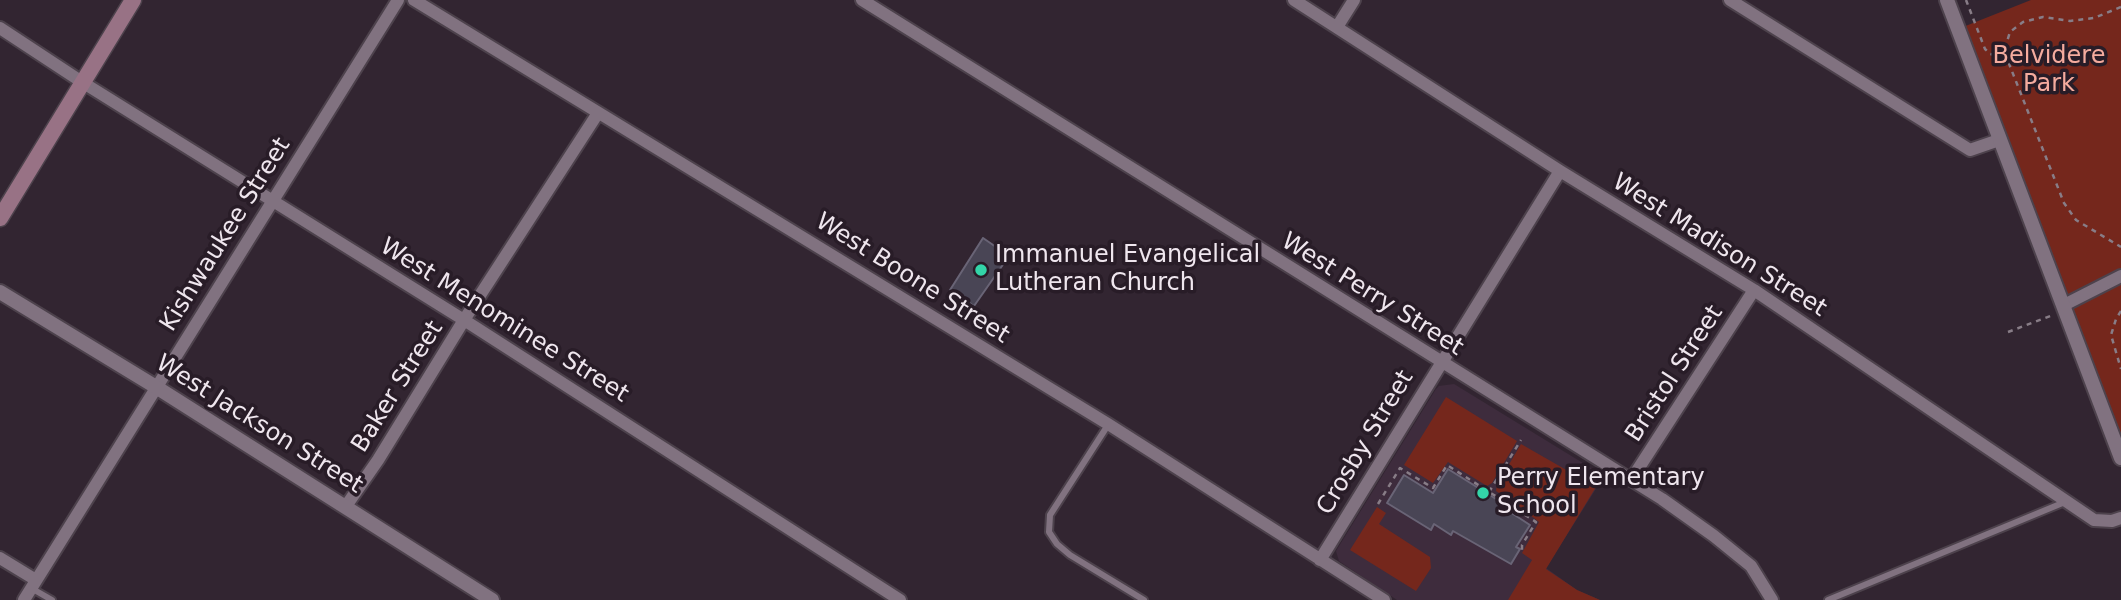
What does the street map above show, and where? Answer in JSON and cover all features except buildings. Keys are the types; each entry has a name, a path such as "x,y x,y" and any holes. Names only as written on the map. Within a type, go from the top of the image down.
{"main road":[{"path":"0,218 9,196 133,0"}],"street":[{"name":"Kishwaukee Street","path":"24,600 398,0"},
{"name":"West Boone Street","path":"414,0 1108,424 1384,600"},
{"name":"West Perry Street","path":"862,0 1631,480 1703,529 1751,566 1772,600"},
{"name":"West Madison Street","path":"1294,0 1560,171 1754,290 2094,520 2112,521 2121,518"},
{"path":"1336,27 1354,0"},
{"path":"1730,0 1970,150 1999,140"},
{"path":"1947,0 2121,458"},
{"name":"West Menominee Street","path":"0,28 464,320 900,600"},
{"name":"Baker Street","path":"346,506 378,460 464,320 598,113"},
{"name":"Crosby Street","path":"1320,559 1560,171"},
{"path":"2065,308 2121,276"},
{"name":"Bristol Street","path":"1631,480 1754,290"},
{"name":"West Jackson Street","path":"0,292 156,387 492,600"},
{"path":"0,558 34,584"}],"lane":[{"path":"1108,424 1050,515 1049,532 1070,555 1144,600"},
{"path":"1828,600 2066,501"},
{"path":"34,584 52,600"}],"path":[{"path":"1966,0 1985,49 1990,54 2006,57"},
{"path":"2121,7 2094,18 2043,18 2023,22 2010,32 2004,51 2064,203 2076,220 2121,247"},
{"path":"2008,332 2065,308"},
{"path":"2121,311 2111,335 2121,369"},
{"path":"1489,492 1521,440"},
{"path":"1378,503 1399,468 1433,488 1447,465 1536,522 1522,545 1522,553"}],"shaded area":[{"name":"Perry Elementary School","path":"1454,384 1604,476 1546,568 1577,590 1600,600 1397,600 1339,561 1336,551 1436,389"}],"green space":[{"name":"Belvidere Park","path":"2031,0 2121,0 2121,460 1958,29"},
{"path":"1446,397 1517,441 1492,483 1487,486 1448,462 1433,483 1404,465"},
{"path":"1521,444 1596,487 1546,569 1577,590 1600,600 1508,600 1532,560 1522,553 1539,522 1496,491"},
{"path":"1377,507 1386,513 1379,524 1430,557 1431,568 1416,591 1350,550"}],"place":[{"name":"Immanuel Evangelical Lutheran Church","path":"981,270"},
{"name":"Perry Elementary School","path":"1483,493"}]}
